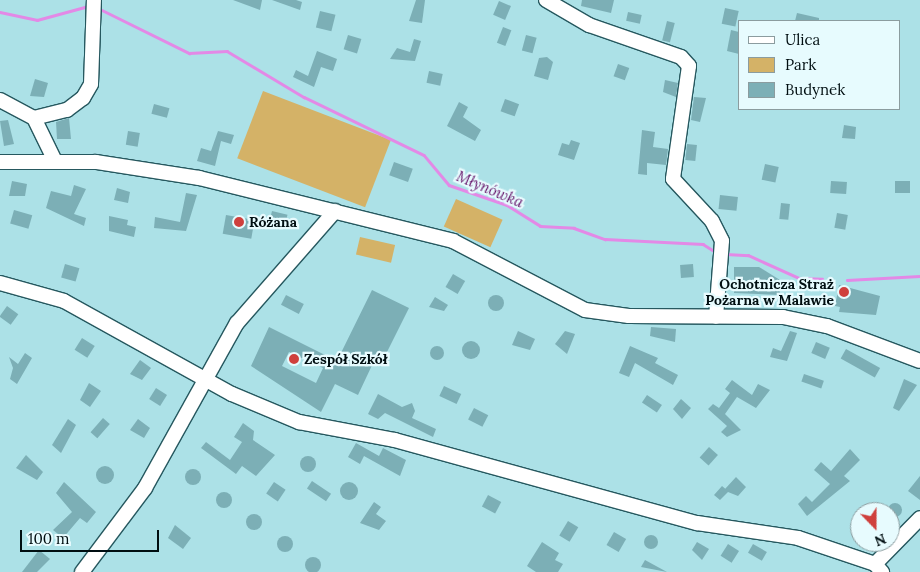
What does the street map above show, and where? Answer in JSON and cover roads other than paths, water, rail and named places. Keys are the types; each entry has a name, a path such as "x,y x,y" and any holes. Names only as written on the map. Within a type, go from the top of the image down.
{"street":[{"path":"34,118 67,110 83,98 90,84 94,0"},
{"path":"546,0 589,25 681,57 688,66 673,179 712,221 722,253 716,317"},
{"path":"0,100 34,118 55,161"},
{"path":"0,162 55,161 145,167 453,241 585,310 629,316 805,321 920,361"},
{"path":"82,572 145,488 205,377 249,307 335,212"},
{"path":"0,283 64,301 263,409 299,422 395,440 696,523 798,538 878,568 920,518"}],"waterway":[{"name":"Młynówka","path":"0,12 37,20 85,7"},
{"name":"Młynówka","path":"98,8 189,53 227,51 304,97 424,155 449,185 507,205 540,226 574,228 605,239 703,244 716,252"},
{"name":"Młynówka","path":"726,254 748,255 799,278 822,279"},
{"name":"Młynówka","path":"847,280 920,276"}],"place":[{"name":"Różana","path":"239,222"},
{"name":"Ochotnicza Straż Pożarna w Malawie","path":"844,292"},
{"name":"Zespół Szkół","path":"294,359"}]}
